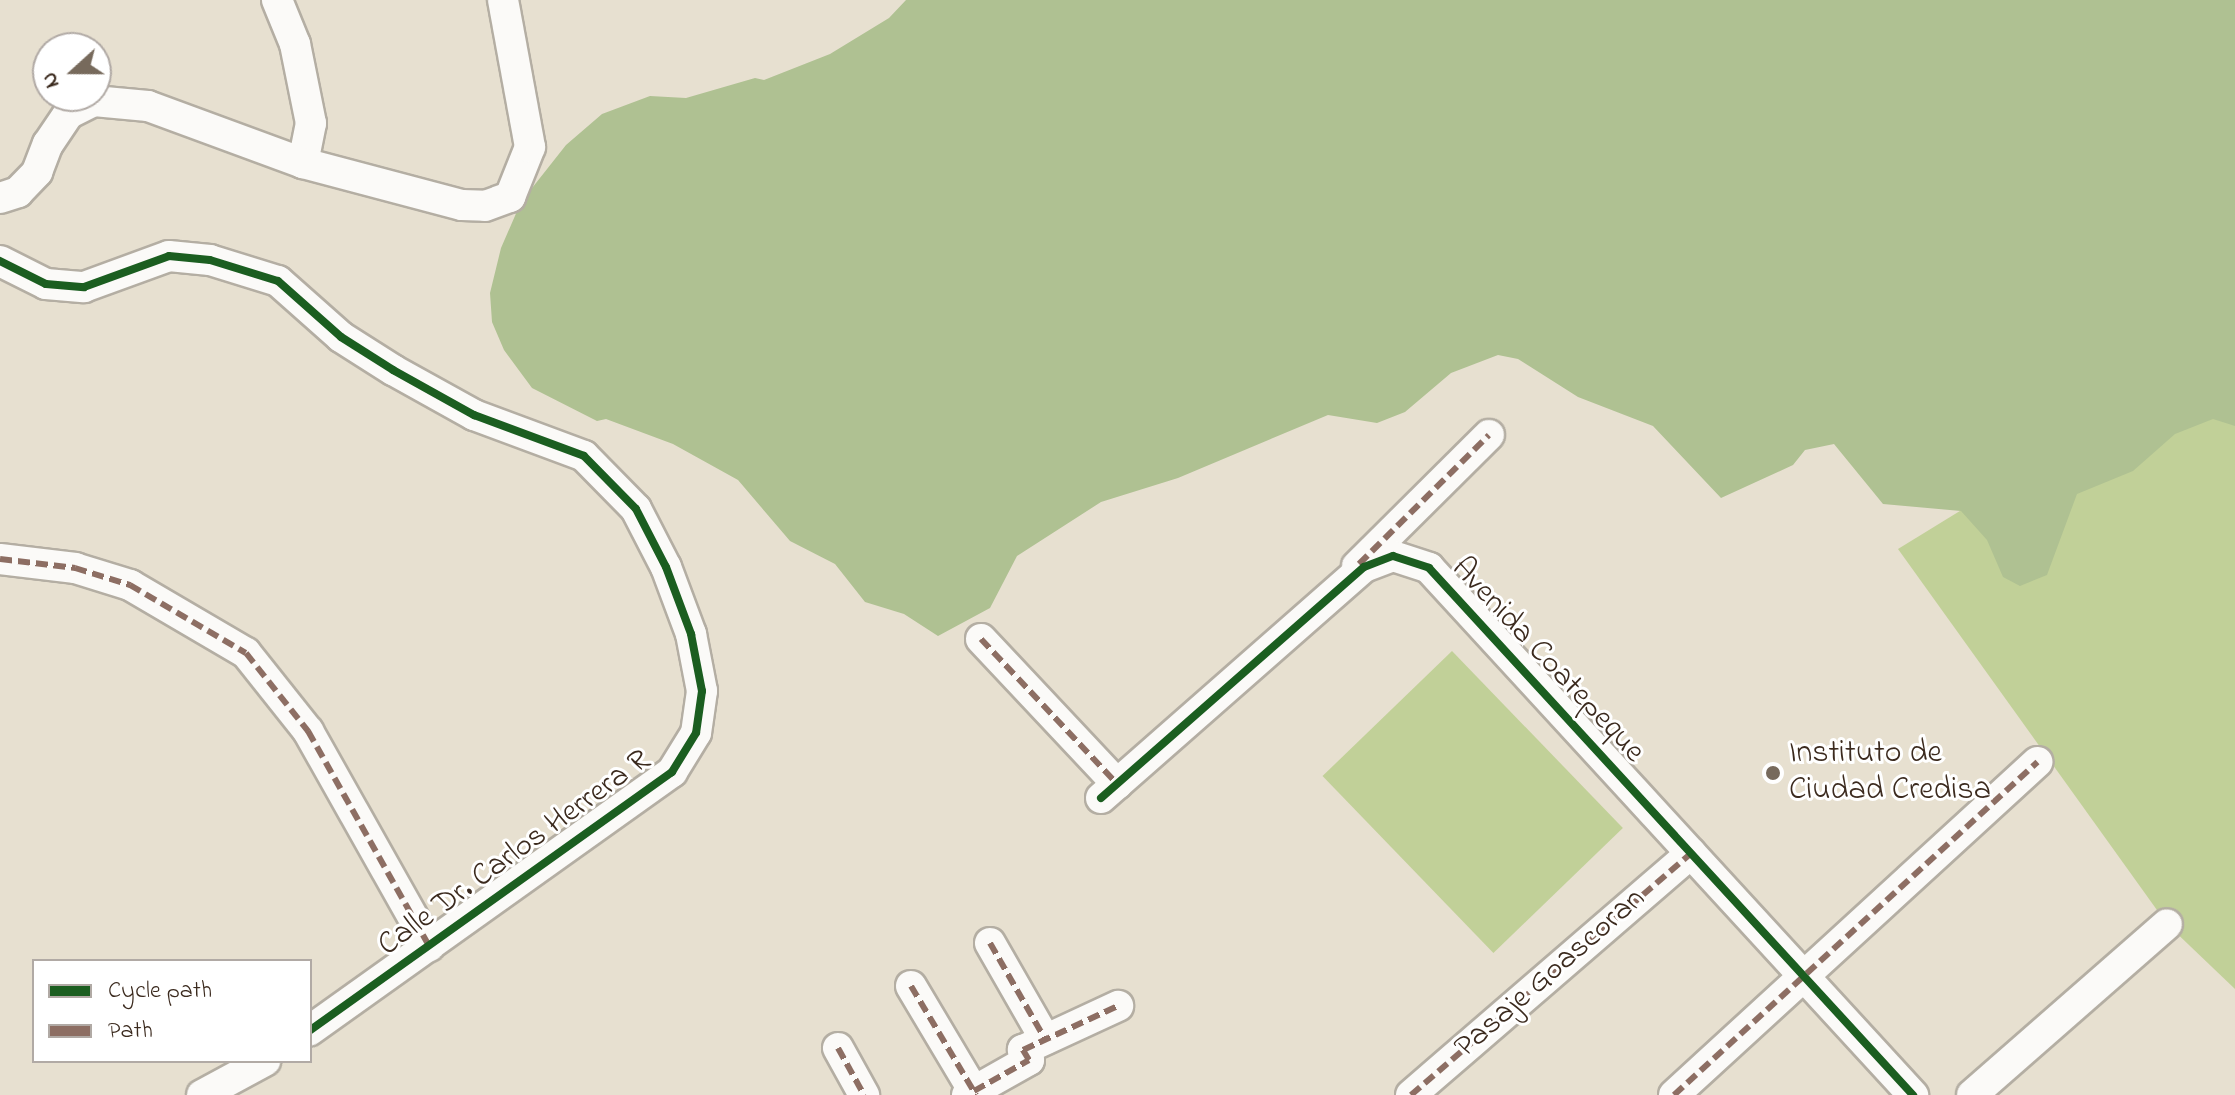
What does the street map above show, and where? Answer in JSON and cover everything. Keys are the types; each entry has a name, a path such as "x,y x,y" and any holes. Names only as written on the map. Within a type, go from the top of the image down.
{"street":[{"path":"277,0 295,44 311,123 303,163"},
{"path":"0,198 18,192 37,172 48,144 68,114 94,101 148,106 303,163 462,205 485,206 510,197 530,147 503,0"},
{"name":"Calle Dr. Carlos Herrera R","path":"0,261 46,284 84,287 169,256 210,260 278,281 341,337 393,370 474,415 584,456 636,509 666,567 691,634 702,691 696,733 672,772 312,1029"},
{"path":"1325,598 1489,435"},
{"name":"Avenida Coatepeque","path":"981,639 1109,791 1325,598 1364,567 1393,556 1429,568 1913,1095"},
{"path":"0,559 75,568 130,585 246,653 308,731 429,946"},
{"path":"1674,1095 2038,762"},
{"name":"Pasaje Goascoran","path":"1411,1095 1691,853"},
{"path":"1972,1095 2167,924"},
{"path":"990,943 1045,1039"},
{"path":"911,986 972,1094 1029,1060 1023,1050 1118,1006"},
{"path":"838,1048 864,1095"},
{"path":"202,1095 261,1063"}],"green space":[{"path":"906,0 2235,0 2235,426 2213,419 2175,434 2133,471 2077,494 2047,575 2020,586 2003,577 1987,540 1961,511 1883,504 1834,444 1805,450 1793,465 1721,498 1653,426 1578,397 1518,359 1498,355 1451,373 1405,412 1377,423 1328,415 1178,478 1101,502 1017,556 990,608 938,636 904,614 865,602 835,564 790,541 738,480 673,444 606,419 597,421 532,388 504,350 492,322 490,293 501,248 521,202 566,145 602,114 650,96 686,98 755,78 764,80 830,54 889,18"},
{"path":"2235,342 2235,989 2167,924 1898,549"},
{"path":"1452,651 1623,828 1493,953 1323,776"}],"marked path":[{"path":"1359,564 1489,435"},
{"path":"0,559 75,568 130,585 246,653 308,731 429,946"},
{"path":"981,639 1117,784"},
{"path":"1674,1095 2038,762"},
{"path":"1411,1095 1691,853"},
{"path":"990,943 1045,1039"},
{"path":"911,986 976,1095"},
{"path":"974,1091 1029,1060 1023,1050 1118,1006"},
{"path":"838,1048 864,1095"}],"cycle path":[{"path":"0,261 46,284 84,287 169,256 210,260 278,281 341,337 393,370 474,415 584,456 636,509 666,567 691,634 702,691 696,733 672,772 312,1029"},
{"path":"1101,798 1364,567 1393,556 1429,568 1913,1095"}],"place":[{"name":"Instituto de Ciudad Credisa","path":"1773,773"}]}
